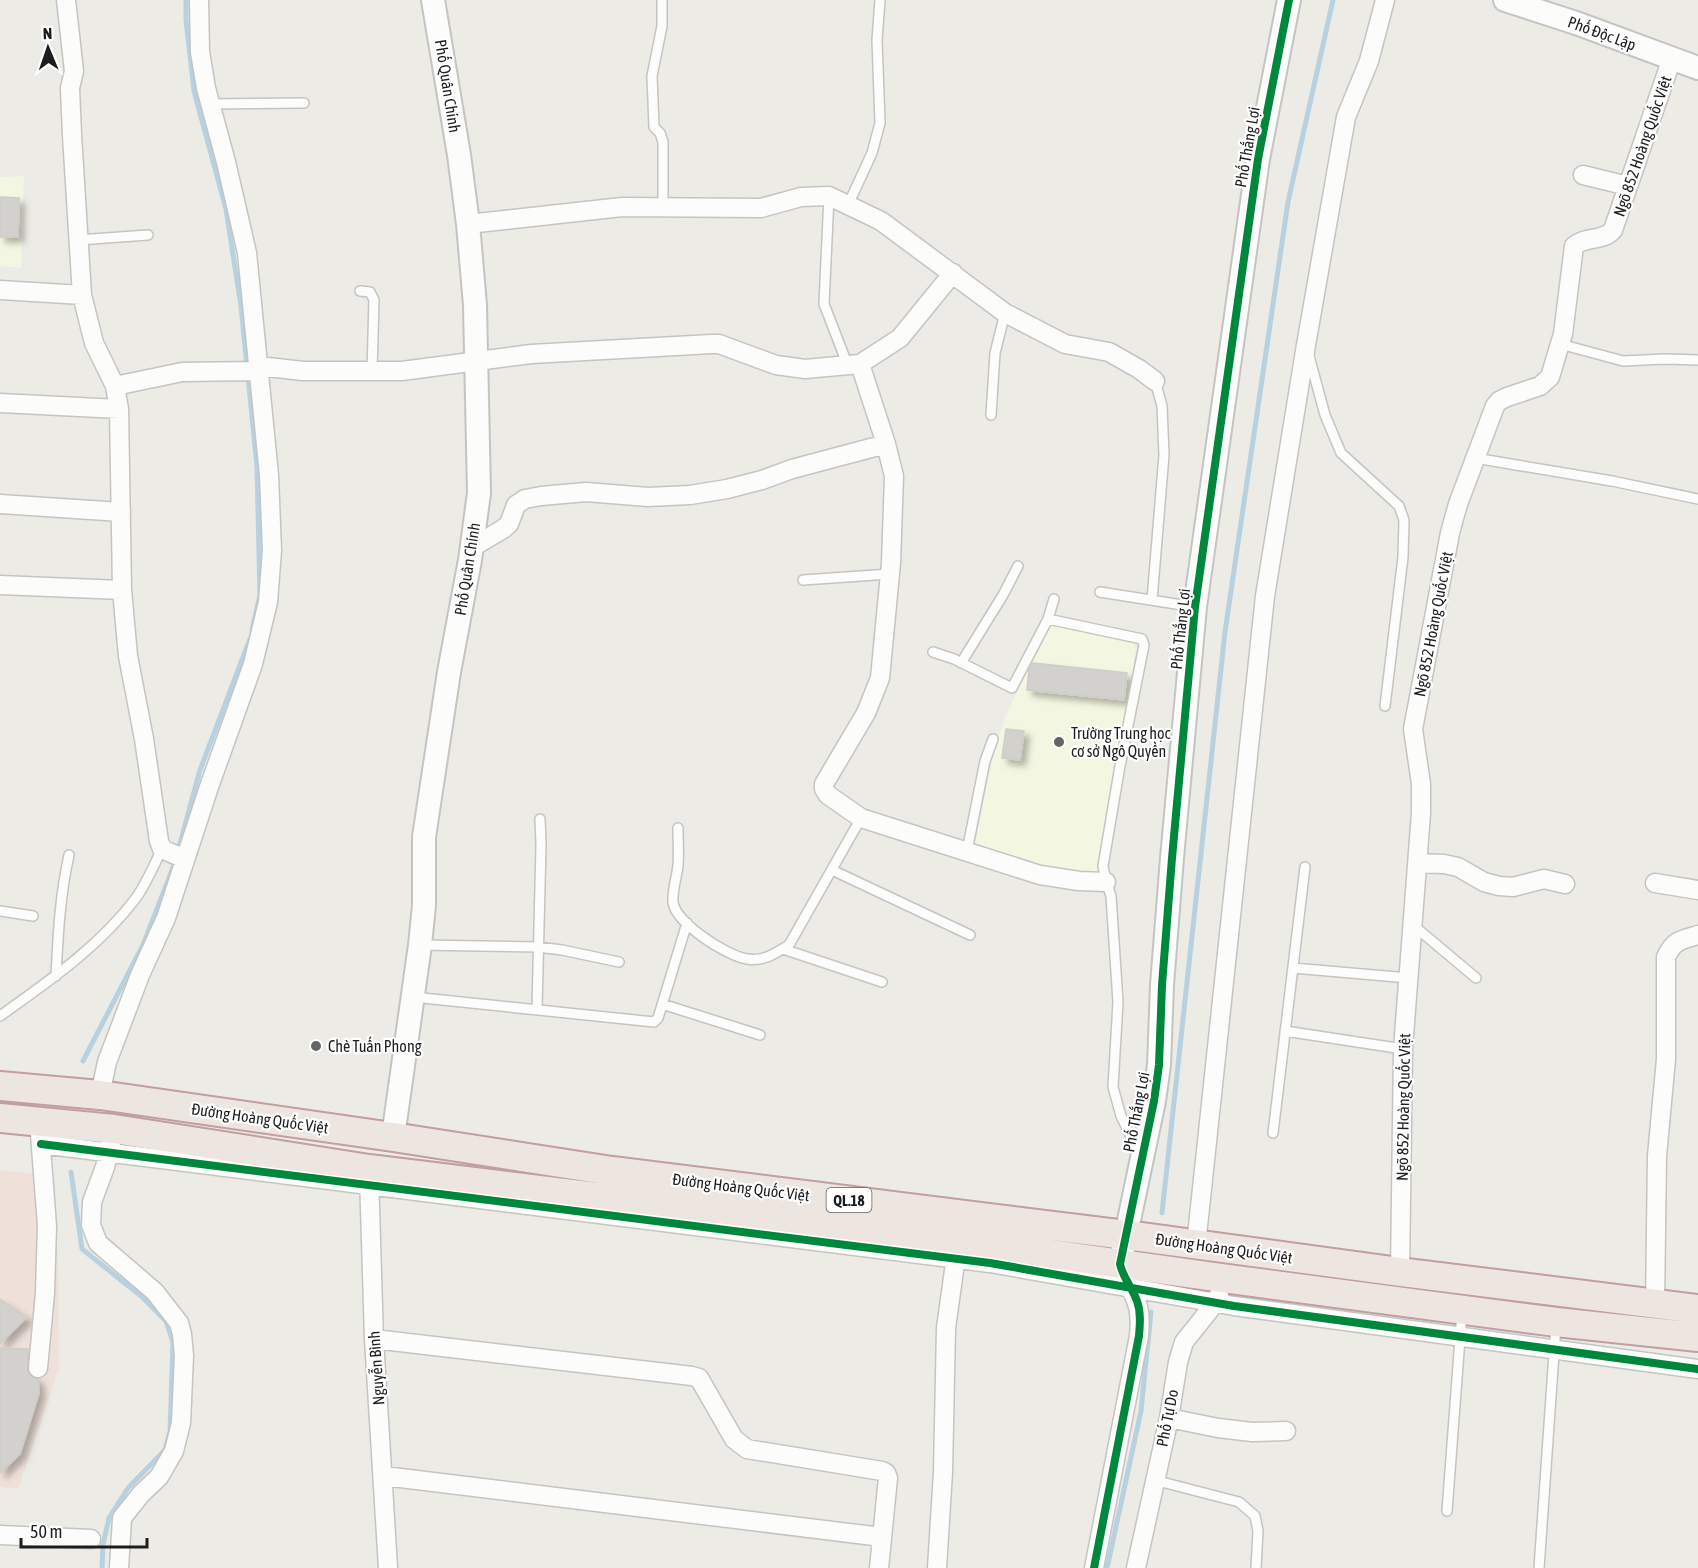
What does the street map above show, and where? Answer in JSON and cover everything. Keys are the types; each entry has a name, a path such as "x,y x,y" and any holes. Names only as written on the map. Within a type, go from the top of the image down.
{"highway":[{"name":"Đường Hoàng Quốc Việt","path":"0,1086 100,1095 612,1171 1698,1309"},
{"name":"Đường Hoàng Quốc Việt","path":"0,1118 40,1132 369,1177 957,1250 1218,1290 1555,1336 1698,1337"}],"street":[{"path":"66,0 74,71 70,95 82,295 94,343 115,386 119,409 122,590 128,656 144,739 159,841 175,855"},
{"path":"100,1095 107,1062 140,975 166,918 175,855 253,664 268,602 272,550 269,475 253,370 247,253 206,88 200,52 199,0"},
{"name":"Phố Quân Chính","path":"393,1137 420,945 424,905 424,837 478,494 475,305 468,224 433,0"},
{"name":"Phố Thắng Lợi","path":"1125,1276 1126,1235 1154,1101 1159,1065 1162,985 1195,606 1258,159 1288,0"},
{"path":"1196,1245 1265,596 1346,117 1369,61 1385,0"},
{"name":"Phố Độc Lập","path":"1505,0 1698,69"},
{"name":"Ngõ 852 Hoàng Quốc Việt","path":"1400,1272 1403,1049 1421,813 1421,784 1414,741 1414,722 1450,533 1458,504 1495,406 1507,397 1540,386 1550,377 1563,334 1574,246 1580,242 1605,236 1613,230 1672,58"},
{"path":"1583,175 1628,186"},
{"path":"468,224 622,207 761,208 801,196 829,196 881,221 1005,313 1065,344 1109,352 1155,381"},
{"path":"115,386 182,372 402,370 531,354 712,344 719,344 777,365 805,369 854,365 900,338 953,273"},
{"path":"0,290 82,295"},
{"path":"854,365 886,444 894,476 890,574 880,678 866,714 824,784 828,795 861,818 1040,875 1079,881 1106,882"},
{"path":"0,403 119,409"},
{"path":"471,548 509,524 516,505 525,499 586,492 648,497 690,495 762,480 792,469 886,444"},
{"path":"0,504 121,512"},
{"path":"0,585 122,590"},
{"path":"1418,863 1458,867 1484,882 1499,886 1523,886 1544,879 1565,884"},
{"path":"1655,882 1698,890"},
{"path":"1655,1305 1657,1156 1666,1059 1666,957 1670,948 1677,941 1698,935"},
{"path":"39,1368 47,1226 40,1132"},
{"path":"111,1141 105,1167 92,1202 91,1225 98,1243 155,1292 179,1323 184,1356 181,1423 174,1451 159,1477 141,1494 122,1518 119,1568"},
{"name":"Nguyễn Bình","path":"369,1177 374,1339 388,1568"},
{"path":"937,1568 943,1472 946,1328 957,1250"},
{"path":"1094,1568 1139,1336 1140,1316 1137,1301 1125,1276"},
{"name":"Phố Tự Do","path":"1136,1568 1178,1362 1184,1342 1218,1290"},
{"path":"1555,1336 1698,1369"},
{"path":"374,1339 699,1378 734,1439 747,1449 886,1473 888,1478 879,1568"},
{"path":"1168,1418 1252,1432 1286,1431"},
{"path":"384,1476 882,1537"},
{"path":"0,1535 91,1539"}],"lane":[{"path":"662,0 662,26 652,76 654,127 663,141 663,207"},
{"path":"848,205 872,153 880,123 877,40 880,0"},
{"path":"210,104 304,103"},
{"path":"829,196 824,304 854,365"},
{"path":"78,240 148,236"},
{"path":"360,291 370,292 374,300 372,371"},
{"path":"991,415 995,353 1005,313"},
{"path":"1560,344 1623,361 1698,360"},
{"path":"1306,345 1325,415 1341,453 1400,506 1404,520 1403,557 1385,706"},
{"path":"1152,600 1164,455 1162,406 1155,381"},
{"path":"1475,458 1612,481 1698,499"},
{"path":"961,663 1018,566"},
{"path":"803,580 890,574"},
{"path":"1100,592 1195,606"},
{"path":"933,652 1012,688 1048,620 1054,599"},
{"path":"1048,620 1142,639 1144,645 1103,866 1111,897 1118,1002 1113,1087 1121,1116 1141,1158"},
{"path":"967,851 985,761 993,739"},
{"path":"678,828 678,865 673,903 683,920 723,950 746,959 758,959 773,955 789,945 861,818"},
{"path":"537,1009 540,819"},
{"path":"56,976 63,883 69,855"},
{"path":"0,1016 79,958 175,855"},
{"path":"1273,1133 1305,867"},
{"path":"832,870 970,934"},
{"path":"0,911 33,916"},
{"path":"413,997 654,1022 658,1018 687,923"},
{"path":"1413,926 1476,978"},
{"path":"420,945 538,947 619,962"},
{"path":"783,949 882,982"},
{"path":"1293,968 1409,978"},
{"path":"662,1004 760,1035"},
{"path":"1286,1031 1403,1049"},
{"path":"1447,1511 1461,1323"},
{"path":"1539,1568 1555,1336"},
{"path":"1154,1480 1239,1502 1255,1516 1258,1531 1256,1568"}],"shaded area":[{"path":"24,176 21,268 0,266 0,177"},
{"name":"Trường Trung học cơ sở Ngô Quyền","path":"1048,624 1134,644 1136,650 1097,874 1090,878 974,847 991,765 1004,720"},
{"path":"0,1170 36,1174 58,1251 59,1368 18,1489 0,1487"}],"building":[{"path":"0,197 19,198 18,237 0,237"},
{"path":"1033,663 1127,673 1124,700 1027,690 1029,669"},
{"path":"1006,729 1024,731 1020,760 1002,758"},
{"path":"0,1299 27,1317 0,1344"},
{"path":"0,1348 28,1349 28,1372 32,1377 38,1379 39,1393 20,1454 0,1473"}],"waterway":[{"path":"186,0 194,91 226,209 241,306 257,467 260,595 252,630"},
{"path":"1162,1213 1225,632 1288,202 1333,0"},
{"path":"178,851 200,770 250,639"},
{"path":"83,1061 143,945 176,860"},
{"path":"71,1172 82,1249 141,1296 166,1321 173,1342 170,1432 165,1450 128,1488 109,1518 103,1544 102,1568"},
{"path":"1107,1568 1141,1411 1151,1312"}],"cycle path":[{"path":"1094,1568 1139,1336 1138,1305 1120,1264 1154,1101 1159,1065 1162,985 1195,607 1258,159 1289,0"},
{"path":"41,1144 990,1263 1234,1306 1698,1369"}],"place":[{"name":"Trường Trung học cơ sở Ngô Quyền","path":"1059,742"},
{"name":"Chè Tuấn Phong","path":"316,1046"}]}
